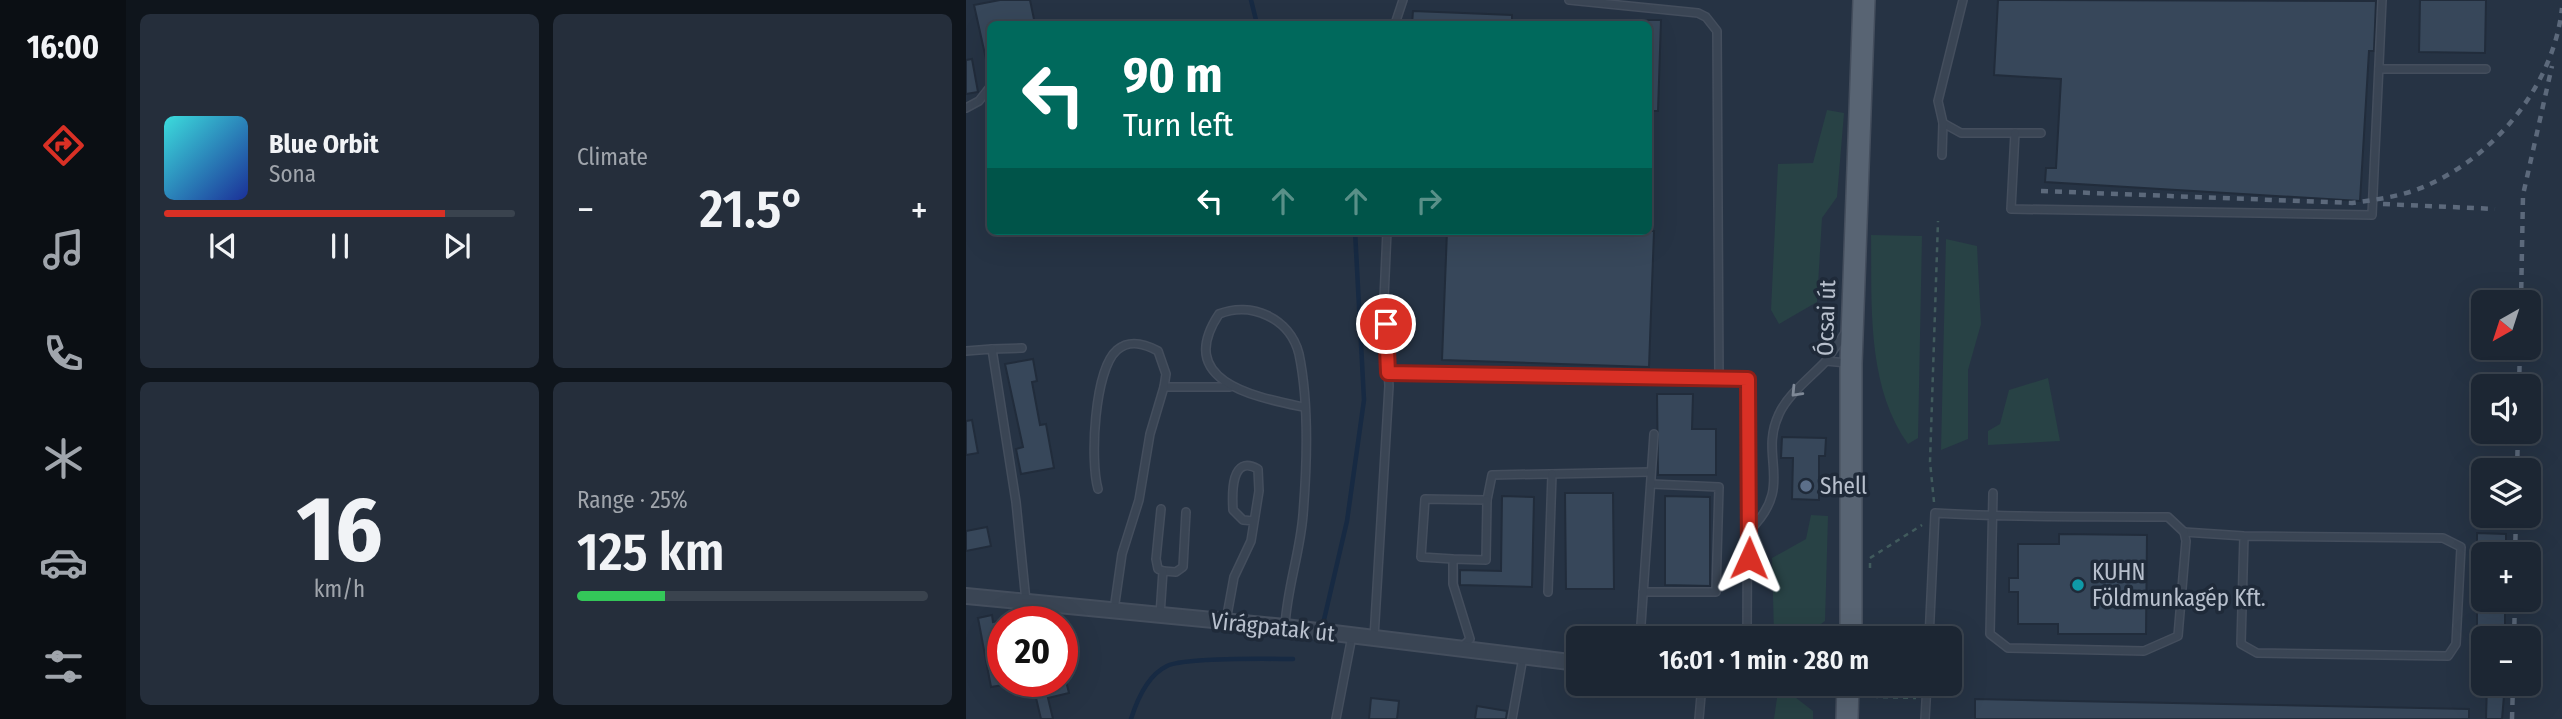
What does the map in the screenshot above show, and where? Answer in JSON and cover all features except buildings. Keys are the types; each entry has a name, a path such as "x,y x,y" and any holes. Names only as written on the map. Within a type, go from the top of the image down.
{"main road":[{"name":"Ócsai út","path":"1851,626 1851,364 1864,0"},
{"path":"1847,719 1848,696"}],"street":[{"name":"Virágpatak út","path":"966,596 1285,627 1566,662"}],"lane":[{"path":"1396,21 1403,0"},
{"path":"1569,0 1698,13 1706,17 1717,30 1719,380"},
{"path":"1942,155 1943,123 1938,101 1963,0"},
{"path":"2015,133 2011,209 2372,215 2382,0"},
{"path":"2379,69 2486,69"},
{"path":"966,108 979,101 987,91"},
{"path":"1943,123 1961,133 2041,133"},
{"path":"1374,638 1388,373 1384,299 1387,235"},
{"path":"1749,531 1765,514 1773,496 1774,430 1778,415 1826,361 1845,333 1854,266"},
{"path":"1230,387 1215,375 1208,359 1211,325 1219,314 1231,309 1255,310 1274,317 1288,332 1298,352 1303,407 1303,515 1289,588 1285,627"},
{"path":"1098,489 1094,474 1096,421 1110,358 1128,345 1138,343 1158,351 1166,374 1150,434 1141,491 1122,554 1114,611"},
{"path":"966,351 1022,348"},
{"path":"992,349 1016,502 1026,601"},
{"path":"1826,361 1851,364"},
{"path":"1388,373 1748,379 1747,626"},
{"path":"1164,387 1230,387 1303,407"},
{"path":"1641,626 1654,434"},
{"path":"1226,622 1234,577 1251,541 1254,521 1260,475 1254,467 1247,466 1239,469 1233,479 1233,510 1243,520 1254,521"},
{"path":"1487,500 1425,499 1422,557 1486,560 1487,500 1492,475 1651,472"},
{"path":"1548,592 1552,474"},
{"path":"1643,592 1716,592 1719,487 1651,484"},
{"path":"1993,493 1990,634 2008,648 2144,651 2178,636 2185,532"},
{"path":"1161,509 1156,565 1163,571 1176,572 1183,567 1186,512"},
{"path":"1930,626 1935,513 2168,517 2185,532 2244,536 2443,538 2461,547 2456,644 2448,656 2257,653 2241,643 2244,536"},
{"path":"1453,559 1453,584 1470,639 1460,649"},
{"path":"1160,615 1163,571"},
{"path":"1336,719 1352,635"},
{"path":"1511,719 1523,657"},
{"path":"1699,719 1701,696"},
{"path":"1926,698 1926,719"}],"path":[{"path":"1935,513 1930,462 1938,221"},
{"path":"1870,572 1870,558 1922,525"},
{"path":"1874,696 1926,698"}],"green space":[{"path":"1827,110 1844,113 1837,197 1822,218 1817,302 1779,324 1771,310 1778,164 1813,163"},
{"path":"1871,235 1922,236 1918,438 1908,444 1894,421 1878,370 1872,316"},
{"path":"1946,239 1977,246 1981,324 1968,370 1968,439 1941,450"},
{"path":"2048,378 2060,441 1988,445 1988,431 2000,424 2009,390"},
{"path":"1811,515 1828,516 1825,621 1818,626 1774,626 1772,558 1806,539"},
{"path":"1794,696 1813,711 1813,719 1774,719 1777,698"}],"waterway":[{"path":"1251,0 1256,21"},
{"path":"1323,624 1347,521 1364,400 1355,235"},
{"path":"1131,719 1149,682 1167,666 1208,660 1293,659"}],"railway":[{"path":"2041,191 2352,203 2411,191 2455,171 2500,134 2518,113 2548,63 2562,8"},
{"path":"2521,290 2523,195 2552,66"},
{"path":"2383,204 2495,209"},
{"path":"2519,374 2520,360"},
{"path":"2517,458 2518,444"},
{"path":"2515,542 2516,528"},
{"path":"2514,626 2515,612"},
{"path":"2512,719 2513,696"}],"place":[{"name":"Shell","path":"1806,486"},
{"name":"KUHN Földmunkagép Kft.","path":"2078,585"}],"route":[{"path":"1386,324 1388,373 1748,379 1749,558"}]}
